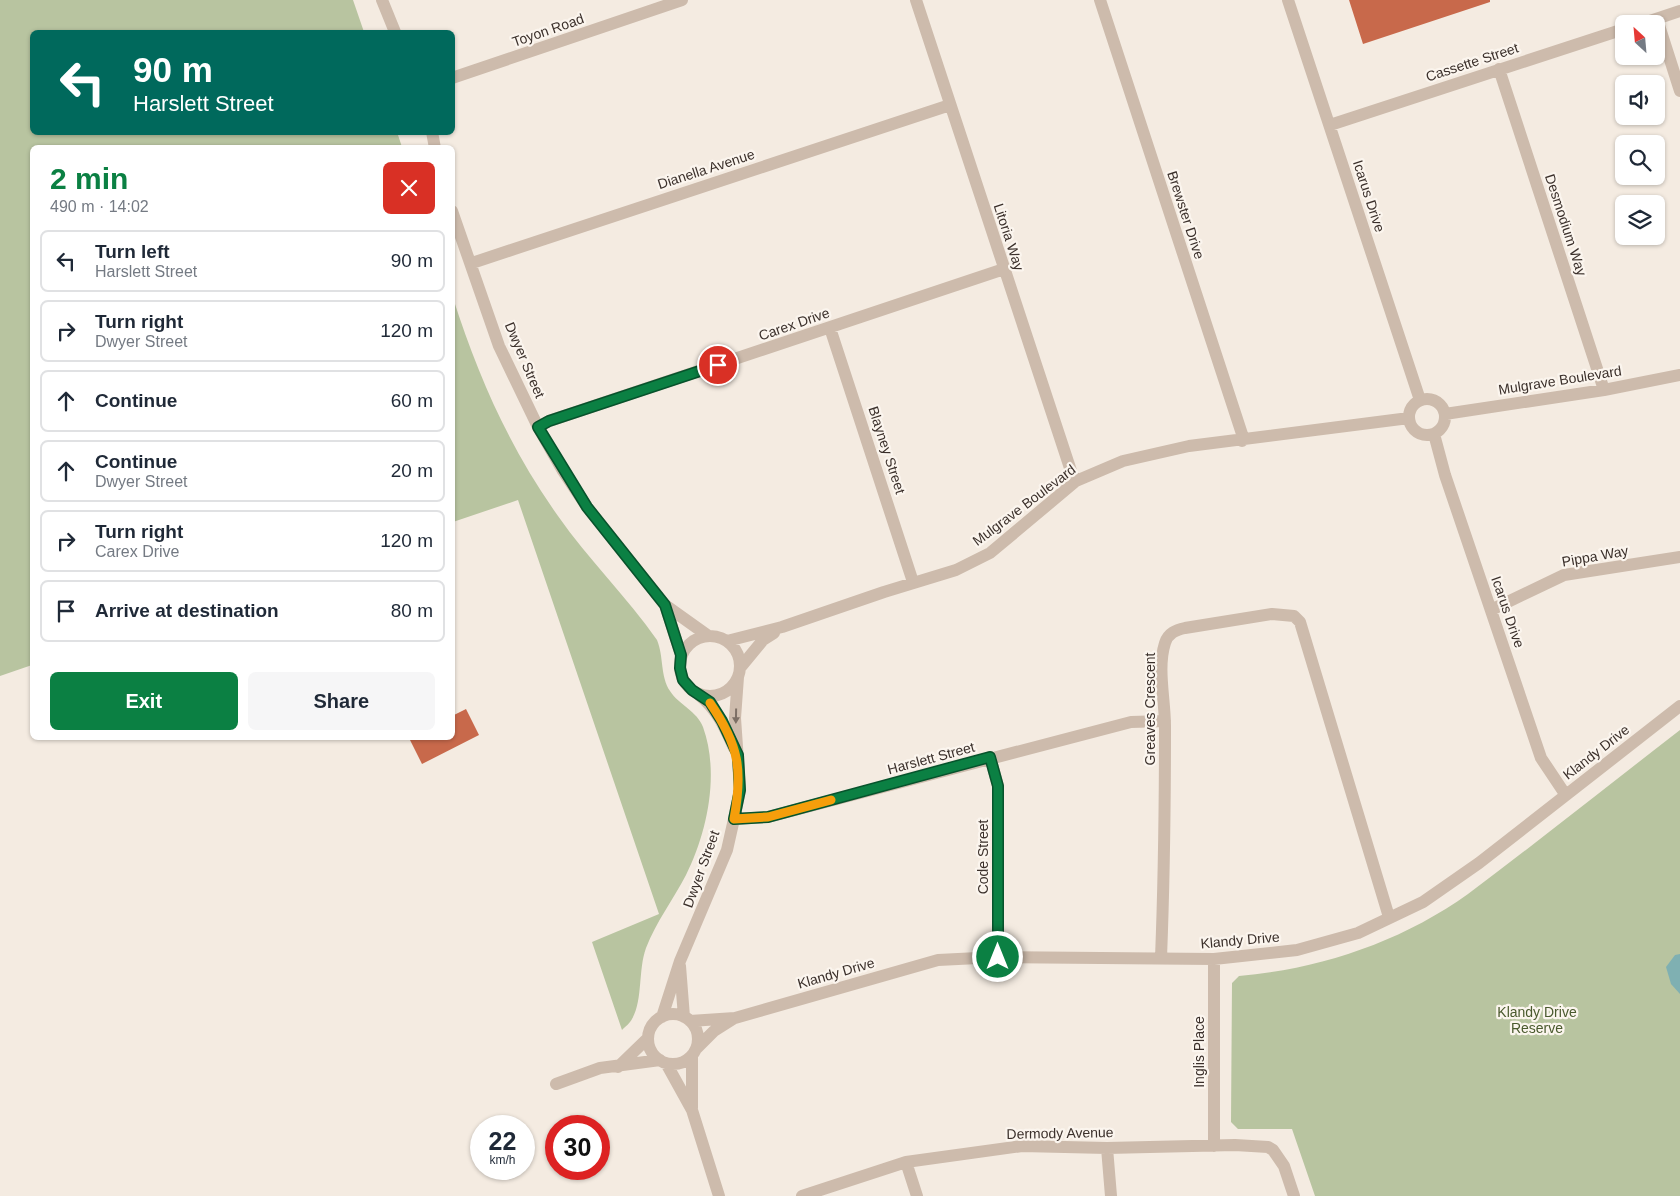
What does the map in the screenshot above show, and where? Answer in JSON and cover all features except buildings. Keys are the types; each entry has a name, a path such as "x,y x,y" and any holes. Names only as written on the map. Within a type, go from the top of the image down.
{"street":[{"path":"382,0 394,30"},
{"name":"Toyon Road","path":"455,77 682,0"},
{"name":"Litoria Way","path":"916,0 1072,474 1076,481"},
{"name":"Brewster Drive","path":"1100,0 1242,434 1242,441"},
{"name":"Icarus Drive","path":"1288,0 1420,400"},
{"path":"1665,16 1680,11"},
{"name":"Cassette Street","path":"1330,125 1615,32"},
{"path":"1665,44 1680,91"},
{"name":"Desmodium Way","path":"1499,69 1604,390"},
{"name":"Dianella Avenue","path":"472,263 950,105"},
{"name":"Dwyer Street","path":"455,219 500,346 538,427 587,507 665,605 707,635"},
{"name":"Carex Drive","path":"538,427 549,421 1004,269"},
{"name":"Blayney Street","path":"830,328 913,582"},
{"name":"Mulgrave Boulevard","path":"1445,414 1604,390 1680,375"},
{"path":"1420,400 1436,401 1445,414 1443,426 1434,434 1423,435 1417,432 1410,424 1409,418 1412,408 1420,400"},
{"name":"Mulgrave Boulevard","path":"727,641 782,627 913,582 956,570 990,552 1076,481 1096,471 1152,453 1409,418"},
{"name":"Icarus Drive","path":"1434,434 1445,475 1541,758 1565,794"},
{"name":"Pippa Way","path":"1491,610 1564,575 1680,557"},
{"name":"Dwyer Street","path":"665,605 681,655"},
{"name":"Greaves Crescent","path":"1161,958 1165,864 1165,721 1162,657 1165,640 1173,631 1272,614 1294,616 1300,622 1389,917"},
{"name":"Mulgrave Boulevard","path":"739,673 763,640 782,627"},
{"path":"707,635 727,641 738,653 739,673 728,690 721,694 705,696 687,686 681,674 681,655 691,642 707,635"},
{"name":"Dwyer Street","path":"662,1017 680,962 727,850 734,819 740,790 736,718 739,673"},
{"name":"Dwyer Street","path":"697,693 710,702 722,721 738,755"},
{"name":"Klandy Drive","path":"687,1019 735,1018 938,960 998,957 1214,959 1267,955 1324,944 1358,933 1423,902 1479,863 1680,706"},
{"name":"Harslett Street","path":"734,819 768,817 990,757 1131,722 1165,721"},
{"name":"Code Street","path":"990,757 998,786 998,957"},
{"name":"Inglis Place","path":"1214,959 1214,1146"},
{"name":"Dwyer Street","path":"680,962 687,1019"},
{"path":"618,1067 648,1038 652,1026 662,1017 673,1014 687,1019 698,1034 694,1052 692,1110"},
{"name":"Klandy Drive","path":"694,1052 714,1031 735,1018"},
{"path":"648,1038 651,1051 663,1062 692,1110 720,1196"},
{"path":"556,1084 600,1068 663,1062 680,1063 694,1052"},
{"name":"Dermody Avenue","path":"802,1196 906,1162 1022,1146 1107,1148 1214,1146 1262,1147 1273,1150 1284,1166 1294,1196"},
{"path":"1107,1148 1111,1196"},
{"path":"906,1162 917,1196"}],"green space":[{"path":"0,0 353,0 363,30 30,30 30,135 398,135 401,145 30,145 30,666 0,676"},
{"path":"455,304 485,384 525,465 570,532 657,640 667,685 674,696 700,721 708,745 711,783 709,803 700,841 686,875 646,948 638,1003 631,1020 622,1030 592,942 659,914 518,500 455,521"},
{"name":"Klandy Drive Reserve","path":"1680,730 1680,1196 1315,1196 1292,1129 1238,1129 1231,1122 1232,983 1239,976 1300,967 1329,960 1387,939 1442,911 1519,856"}],"water":[{"path":"1680,954 1680,994 1671,984 1666,967 1675,955"}],"slow traffic":[{"path":"710,703 722,721 738,755 740,790 734,819 768,817 831,800"}],"route":[{"path":"718,365 549,421 538,427 563,471 587,507 665,605 681,655 680,668 683,680 687,686 710,702 722,721 738,755 740,790 734,819 768,817 990,757 998,786 998,957"}]}
